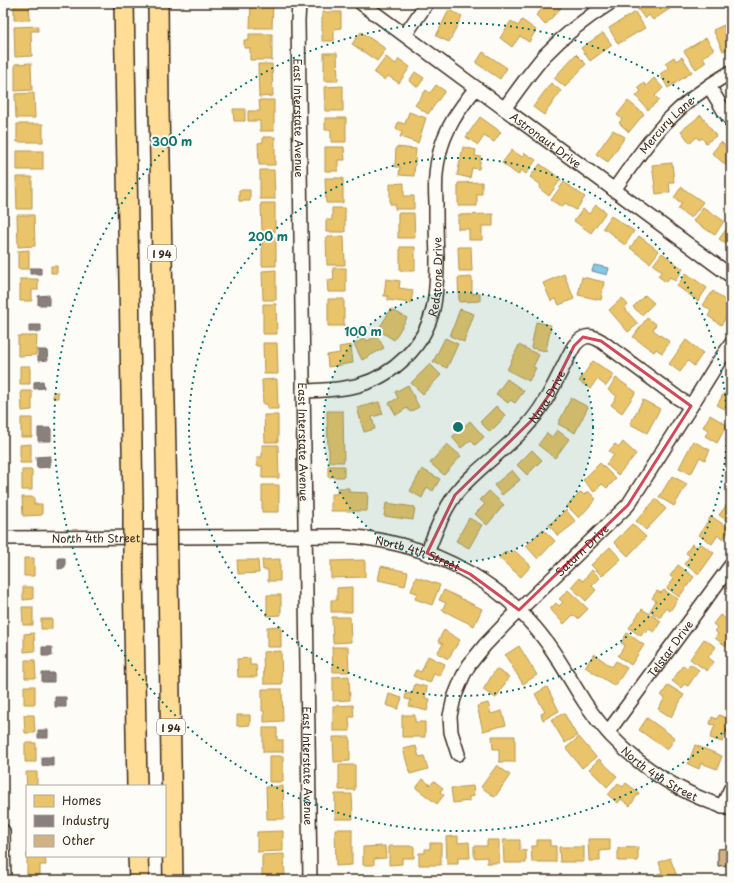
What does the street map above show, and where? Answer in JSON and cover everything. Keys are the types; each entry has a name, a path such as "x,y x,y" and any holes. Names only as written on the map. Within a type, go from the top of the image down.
{"highway":[{"path":"124,3 137,785"},
{"name":"I 94","path":"158,3 174,880"},
{"path":"138,857 138,880"}],"street":[{"name":"East Interstate Avenue","path":"299,3 298,20 310,880"},
{"name":"Astronaut Drive","path":"361,3 731,276"},
{"path":"405,35 428,3"},
{"path":"504,109 554,46 587,18 610,3"},
{"name":"Mercury Lane","path":"614,190 648,143 666,122 684,105 731,72"},
{"path":"709,86 731,120"},
{"name":"Redstone Drive","path":"303,391 341,389 375,380 403,361 423,335 432,313 436,293 435,180 439,156 446,131 476,88"},
{"name":"Nova Drive","path":"427,553 442,516 455,495 531,421 551,392 574,346 583,337 596,338 602,341 678,398 691,406"},
{"name":"Saturn Drive","path":"458,754 452,732 450,716 458,686 477,654 519,610 628,505 731,344"},
{"name":"North 4th Street","path":"3,538 344,536 402,545 427,553 457,566 477,578 519,610 545,640 592,713 608,732 636,759 655,774 687,792 727,808"},
{"name":"Telstar Drive","path":"608,732 731,565"},
{"path":"727,808 731,788"},
{"path":"3,831 4,880"}],"highlighted area":[{"path":"583,337 601,341 691,406 628,505 519,610 470,574 427,553 455,495 531,421 551,392 574,346"}],"water":[{"path":"594,265 609,268 607,275 592,271"}],"building: Homes":[{"path":"14,3 29,3 30,20 14,20"},
{"path":"251,3 273,3 272,28 250,28"},
{"path":"452,3 466,3 464,8"},
{"path":"540,3 556,3 561,8 545,25 536,15 544,7"},
{"path":"645,3 672,3 674,6 653,20 649,15 645,19 637,8"},
{"path":"449,10 462,16 449,42 436,36"},
{"path":"322,12 341,12 341,28 334,29 334,41 322,41"},
{"path":"635,12 645,28 618,44 609,28"},
{"path":"522,20 536,30 529,42 520,36 512,47 500,38 511,21 518,26"},
{"path":"724,25 725,28 731,26 731,48 723,51 713,30"},
{"path":"38,26 38,31 31,31 32,56 15,57 14,27"},
{"path":"361,32 386,49 377,61 352,44"},
{"path":"603,33 612,45 590,61 581,48"},
{"path":"249,34 272,34 272,60 250,60 250,48 244,48 244,40 249,40"},
{"path":"706,38 714,50 703,57 706,62 696,69 684,51"},
{"path":"483,52 507,68 500,79 476,63"},
{"path":"324,53 337,53 338,81 324,81"},
{"path":"576,54 586,64 565,87 554,78"},
{"path":"386,57 396,64 399,59 410,67 399,83 388,76 385,80 374,73"},
{"path":"674,57 676,61 682,57 692,72 668,88 660,74 669,68 665,63"},
{"path":"31,63 32,90 15,91 15,64"},
{"path":"258,64 272,64 273,96 259,97"},
{"path":"415,72 424,78 418,87 409,81"},
{"path":"654,78 663,88 655,96 659,100 648,110 636,96 641,91 638,88 644,83 646,86"},
{"path":"551,83 561,91 544,115 533,107"},
{"path":"436,85 445,91 428,114 415,105 426,90 430,93"},
{"path":"343,86 343,111 325,111 324,87"},
{"path":"34,93 35,118 16,118 15,94"},
{"path":"259,100 274,100 274,131 260,131 260,121 248,121 248,111 260,111"},
{"path":"628,101 644,114 629,132 619,123 622,119 617,115"},
{"path":"233,109 245,109 245,121 234,121"},
{"path":"409,112 426,118 418,143 400,137 402,132 396,129 398,122 405,124"},
{"path":"701,115 716,136 706,143 702,138 699,140 697,137 690,143 681,131"},
{"path":"480,117 501,132 494,142 484,136 478,145 466,137"},
{"path":"325,118 346,118 346,142 331,142 331,130 325,130"},
{"path":"17,124 43,124 43,142 17,142"},
{"path":"613,130 625,137 608,162 596,154"},
{"path":"263,137 275,137 275,165 259,165 258,143 263,142"},
{"path":"721,142 731,151 731,170 712,153"},
{"path":"325,147 344,147 345,160 338,160 338,171 325,171"},
{"path":"396,147 416,149 414,176 399,175 400,167 395,167"},
{"path":"463,147 476,150 475,156 481,157 479,169 472,168 470,178 457,175"},
{"path":"512,150 522,157 525,153 536,160 526,174 521,170 518,175 502,163"},
{"path":"17,151 43,151 43,170 17,170"},
{"path":"672,163 674,182 669,182 670,192 656,194 652,165"},
{"path":"540,164 561,179 549,196 539,188 541,185 530,177"},
{"path":"260,170 274,170 275,199 260,199"},
{"path":"16,177 32,177 32,209 17,209"},
{"path":"325,178 343,178 343,203 326,203"},
{"path":"482,182 482,194 477,194 477,206 458,206 458,183"},
{"path":"564,182 585,197 576,210 565,203 562,207 551,200"},
{"path":"404,183 404,196 414,196 414,209 395,209 395,204 390,204 390,184"},
{"path":"681,187 703,202 691,218 678,209 682,203 674,198"},
{"path":"239,190 250,190 250,201 239,201"},
{"path":"261,203 275,203 275,232 262,232"},
{"path":"596,205 606,212 591,233 574,221 583,209 589,214"},
{"path":"703,207 724,221 715,235 693,221"},
{"path":"332,208 345,208 345,232 326,232 326,220 332,220"},
{"path":"398,213 414,213 415,238 398,238"},
{"path":"493,214 493,226 482,226 482,240 469,240 469,229 458,229 458,215"},
{"path":"17,215 34,215 35,246 18,247"},
{"path":"611,216 634,231 625,245 603,228"},
{"path":"731,223 731,247 719,239"},
{"path":"344,236 345,265 327,265 326,237"},
{"path":"639,236 659,251 650,263 630,248"},
{"path":"262,237 276,237 276,266 262,266"},
{"path":"400,247 415,247 415,271 400,271"},
{"path":"458,247 471,247 472,271 459,271"},
{"path":"29,250 29,269 18,269 18,251"},
{"path":"662,253 683,269 675,281 670,277 666,282 658,276 662,271 653,265"},
{"path":"51,266 57,266 57,273 51,273"},
{"path":"333,268 346,268 346,292 328,292 327,280 334,280"},
{"path":"276,270 276,300 263,300 262,271"},
{"path":"686,273 707,288 698,301 677,286"},
{"path":"564,274 574,299 559,305 556,299 551,301 543,283"},
{"path":"472,277 472,294 480,293 480,301 459,302 458,278"},
{"path":"582,277 604,282 601,300 578,295"},
{"path":"20,279 38,279 38,290 32,290 32,301 20,301"},
{"path":"386,279 400,281 399,288 413,290 411,303 388,300 388,296 384,296"},
{"path":"713,291 731,305 731,311 721,325 708,316 711,311 703,305"},
{"path":"645,295 654,303 642,315 633,307"},
{"path":"622,298 628,305 624,308 638,324 628,332 609,310"},
{"path":"328,299 344,299 344,326 328,326"},
{"path":"263,304 276,304 277,334 263,334"},
{"path":"391,309 407,318 394,340 378,330"},
{"path":"460,309 474,314 464,342 450,336"},
{"path":"647,318 656,324 653,330 670,342 662,353 656,349 654,352 633,337"},
{"path":"536,322 551,325 546,351 531,348"},
{"path":"18,336 37,336 36,355 18,356"},
{"path":"377,336 384,348 362,360 354,344 365,338 367,341"},
{"path":"445,338 458,344 447,368 433,362"},
{"path":"686,340 703,353 694,366 688,361 680,372 669,364"},
{"path":"263,343 277,343 278,374 264,374"},
{"path":"351,345 353,363 328,367 327,355 340,353 339,347"},
{"path":"519,345 539,355 533,367 536,368 529,381 507,370"},
{"path":"593,361 614,375 606,386 597,379 590,389 579,381"},
{"path":"430,364 441,375 423,394 411,383"},
{"path":"20,366 30,366 30,384 20,384"},
{"path":"616,378 636,392 622,413 611,405 617,396 608,390"},
{"path":"277,379 278,409 267,409 267,404 263,404 262,380"},
{"path":"507,379 524,391 515,403 510,400 508,403 496,394"},
{"path":"408,385 419,407 410,412 407,408 396,415 389,403 398,398 395,392"},
{"path":"731,387 731,412 717,405 724,393 728,395"},
{"path":"21,391 32,391 32,410 22,411"},
{"path":"53,392 58,392 58,398 53,398"},
{"path":"571,398 588,407 575,433 558,424"},
{"path":"643,400 660,409 647,433 630,424"},
{"path":"379,402 383,414 372,417 375,429 364,432 357,408"},
{"path":"496,406 506,416 490,432 480,422"},
{"path":"327,411 343,411 344,462 329,462"},
{"path":"264,415 278,415 278,442 265,442"},
{"path":"710,415 727,425 717,443 705,436 709,430 703,427"},
{"path":"21,418 32,418 32,437 21,437"},
{"path":"470,421 484,437 475,445 471,440 461,448 452,437"},
{"path":"557,430 569,439 555,458 538,445 547,433 552,437"},
{"path":"693,441 710,450 705,460 700,457 691,474 679,468"},
{"path":"623,442 636,454 618,475 606,464 614,455 609,451 615,444 619,447"},
{"path":"31,444 31,463 20,463 20,445"},
{"path":"447,444 461,456 444,475 430,463"},
{"path":"262,445 278,445 279,478 262,478 262,466 257,466 257,457 262,457"},
{"path":"532,450 542,460 527,475 517,465"},
{"path":"600,463 616,479 607,488 602,484 594,492 583,480"},
{"path":"328,466 344,466 344,477 328,477"},
{"path":"422,469 440,479 433,491 427,487 422,498 410,491"},
{"path":"22,470 32,470 32,490 22,490"},
{"path":"512,470 520,480 502,495 494,485"},
{"path":"672,476 687,484 674,506 659,497"},
{"path":"262,485 279,485 279,512 262,512"},
{"path":"337,488 349,488 349,492 368,493 367,511 331,511 331,494 337,494"},
{"path":"489,491 504,505 487,525 475,514 485,504 480,500"},
{"path":"588,491 596,499 579,518 567,506 581,492 584,495"},
{"path":"22,497 34,497 34,504 42,504 42,515 23,516"},
{"path":"656,499 666,509 646,530 636,521"},
{"path":"731,499 731,524 719,515"},
{"path":"386,503 415,507 413,520 384,516"},
{"path":"566,510 576,522 558,536 549,525"},
{"path":"711,516 730,529 723,539 718,535 712,544 699,535"},
{"path":"469,518 482,525 469,548 456,541"},
{"path":"632,524 646,537 628,556 614,542"},
{"path":"543,529 555,541 538,559 526,546"},
{"path":"700,543 714,553 699,574 684,564 690,556 686,553 692,544 697,547"},
{"path":"610,547 621,559 602,576 591,565"},
{"path":"514,550 531,566 521,577 499,558 506,551 510,554"},
{"path":"24,558 34,558 34,576 24,576"},
{"path":"280,559 280,581 268,581 268,570 263,570 262,560"},
{"path":"237,560 258,560 259,573 238,574"},
{"path":"365,560 365,577 331,578 331,561"},
{"path":"678,565 694,577 679,597 667,588 674,579 670,576"},
{"path":"381,566 408,572 405,586 378,580"},
{"path":"592,570 600,578 592,586 596,590 586,601 571,587 579,578 583,581"},
{"path":"416,577 440,585 432,605 415,599 417,593 411,591"},
{"path":"23,587 33,587 33,599 23,600"},
{"path":"352,587 352,612 331,612 331,600 337,600 337,588"},
{"path":"444,590 482,609 474,626 442,610 446,603 439,600"},
{"path":"568,590 588,609 578,619 573,615 564,624 550,609 556,603 559,606 563,602 559,599"},
{"path":"664,590 678,599 670,611 666,608 660,618 650,611 656,601 652,598 657,591 661,593"},
{"path":"267,595 281,595 281,615 267,616"},
{"path":"731,604 731,617 725,613"},
{"path":"22,607 33,607 33,625 23,625"},
{"path":"642,609 661,621 654,632 649,629 646,633 644,631 641,636 629,628"},
{"path":"720,615 731,622 731,639 726,646 715,638 718,634 715,631 718,628 713,624"},
{"path":"332,617 350,617 351,642 333,643"},
{"path":"41,619 52,619 52,629 41,629"},
{"path":"281,626 281,647 267,647 267,627"},
{"path":"444,630 460,640 448,659 437,653 443,644 438,641"},
{"path":"34,633 35,651 24,652 24,634"},
{"path":"627,633 644,645 631,665 618,656 625,645 621,643"},
{"path":"704,639 716,647 708,657 714,662 707,671 690,659"},
{"path":"519,646 537,675 523,684 505,655"},
{"path":"332,647 348,647 349,672 333,672"},
{"path":"281,651 282,684 264,684 263,652"},
{"path":"594,654 612,667 616,661 627,668 615,686 585,667"},
{"path":"428,656 445,664 440,676 434,673 430,683 413,676 416,670 421,672"},
{"path":"250,658 250,665 256,665 257,677 238,677 237,659"},
{"path":"25,660 35,660 36,678 25,678"},
{"path":"690,664 699,670 688,686 684,684 681,688 672,681 683,665 687,668"},
{"path":"496,669 509,677 496,698 483,690"},
{"path":"349,676 350,700 333,701 333,677"},
{"path":"415,684 427,687 425,698 430,699 427,711 409,706 411,700 405,699 406,693 412,694"},
{"path":"668,685 684,695 671,717 658,709 665,698 661,696"},
{"path":"24,686 35,686 35,704 24,704"},
{"path":"547,687 559,711 543,720 541,714 545,712 535,694"},
{"path":"262,689 282,689 283,721 264,722 264,711 262,711"},
{"path":"389,694 402,698 398,709 386,705"},
{"path":"488,703 491,714 502,711 506,725 483,731 477,706"},
{"path":"353,705 354,717 349,717 350,731 333,731 333,706"},
{"path":"564,713 577,736 565,743 551,720"},
{"path":"24,715 34,715 35,733 25,733"},
{"path":"237,715 250,715 250,725 237,726"},
{"path":"402,715 415,715 415,722 425,722 425,737 402,737"},
{"path":"719,715 731,720 731,734 726,732 722,742 710,738 715,725 710,724 712,717 717,719"},
{"path":"647,718 675,738 667,750 639,730"},
{"path":"263,728 277,728 277,740 283,740 283,752 263,752"},
{"path":"492,736 515,736 515,762 499,762 499,749 493,749"},
{"path":"333,737 350,737 350,761 334,762"},
{"path":"579,737 596,757 582,768 566,748"},
{"path":"25,743 36,743 36,762 25,762"},
{"path":"695,745 722,756 717,769 701,763 699,769 688,764"},
{"path":"416,746 419,757 424,756 428,769 410,774 403,749"},
{"path":"269,756 283,756 283,782 269,782"},
{"path":"599,759 617,776 607,787 589,769"},
{"path":"339,765 355,765 355,790 339,790"},
{"path":"497,765 510,775 495,797 481,787"},
{"path":"26,772 37,772 37,785 27,785"},
{"path":"423,779 430,785 434,781 443,788 440,792 444,795 437,804 416,788"},
{"path":"618,783 623,787 626,783 639,793 630,806 621,799 618,803 608,795"},
{"path":"283,786 284,819 267,819 266,787"},
{"path":"473,786 474,796 469,797 469,801 453,803 451,788"},
{"path":"335,794 352,794 353,819 335,819"},
{"path":"335,829 352,829 352,865 336,866"},
{"path":"283,831 283,851 257,852 257,832"},
{"path":"458,836 458,843 469,842 470,858 458,858 458,864 447,864 446,837"},
{"path":"588,839 610,839 610,850 600,851 600,861 589,861"},
{"path":"487,840 499,840 499,863 487,863 487,857 474,858 474,846 487,846"},
{"path":"503,840 520,840 520,851 526,850 526,863 504,863"},
{"path":"537,840 550,840 550,846 556,846 556,862 532,862 531,846 537,846"},
{"path":"430,843 441,843 441,865 419,865 419,853 425,853 425,849 430,849"},
{"path":"385,846 386,858 374,859 374,865 363,865 363,847"},
{"path":"389,846 414,846 414,858 402,858 402,864 389,865"},
{"path":"559,847 584,847 584,862 560,862"},
{"path":"638,847 638,861 618,861 618,848"},
{"path":"284,854 285,880 262,880 262,855"},
{"path":"27,857 45,857 46,865 40,865 40,878 27,878"},
{"path":"670,858 678,879 659,880 657,874 662,873 659,862"}],"building: Industry":[{"path":"30,268 41,268 41,274 30,274"},
{"path":"49,295 49,305 38,305 38,296"},
{"path":"29,325 41,325 41,332 29,332"},
{"path":"38,350 47,350 48,360 38,361"},
{"path":"43,381 44,388 34,389 34,382"},
{"path":"38,428 51,428 51,441 38,441"},
{"path":"50,456 50,467 37,468 36,457"},
{"path":"58,558 65,558 65,568 58,569"},
{"path":"42,647 52,647 52,656 42,656"},
{"path":"42,673 54,673 54,682 42,682"},
{"path":"55,697 66,697 66,707 55,707"},
{"path":"38,730 48,730 48,738 38,738"},
{"path":"42,757 53,757 53,766 42,766"}],"building: Other":[{"path":"731,848 731,865 718,866 718,849"}]}
